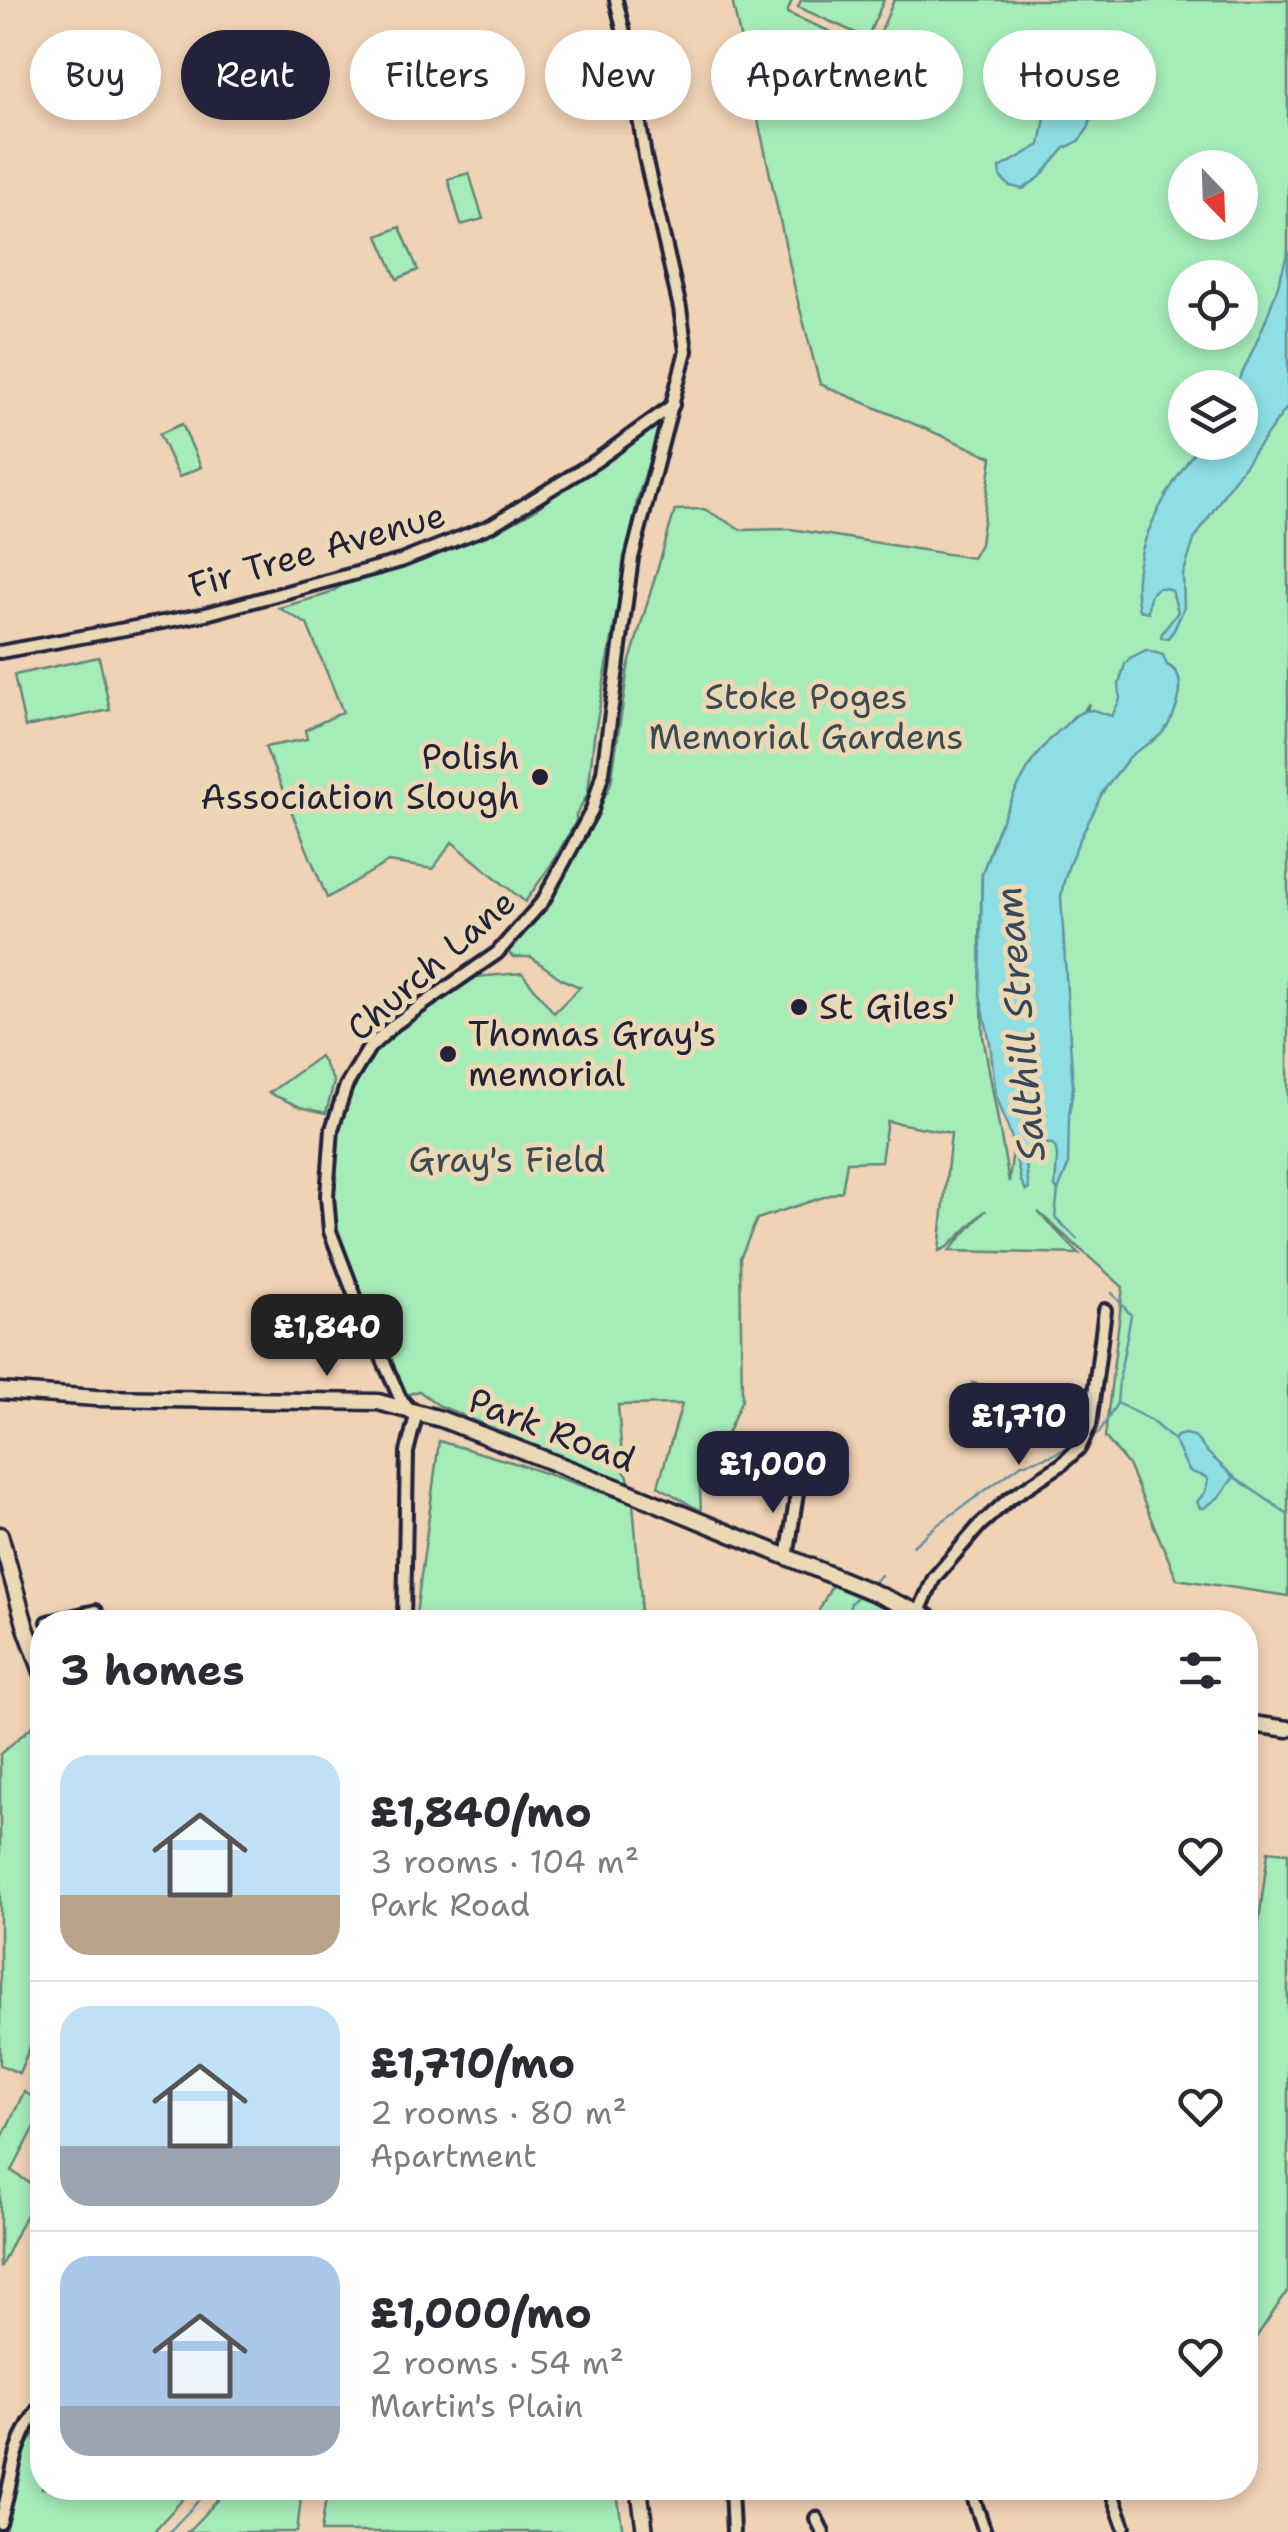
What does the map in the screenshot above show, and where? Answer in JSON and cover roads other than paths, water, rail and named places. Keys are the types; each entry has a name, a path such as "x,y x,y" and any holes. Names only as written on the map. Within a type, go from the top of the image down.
{"main road":[{"name":"Park Road","path":"0,1391 96,1398 378,1402 441,1419 630,1492 910,1610"},
{"path":"0,1535 30,1639"},
{"path":"1258,1724 1288,1729"},
{"path":"641,2500 645,2532"}],"street":[{"name":"Church Lane","path":"411,1410 400,1398 330,1231 327,1196 332,1129 346,1086 369,1048 395,1024 496,953 521,927 543,901 592,810 603,772 632,558 686,351 616,0"},
{"name":"Fir Tree Avenue","path":"0,652 206,614 402,561 492,525 596,462 674,404"},
{"path":"920,1610 934,1578 980,1525 1080,1447 1090,1425 1105,1310"},
{"path":"404,1610 407,1452 416,1416 411,1410"},
{"path":"786,1558 799,1480"},
{"path":"26,1628 30,1627"},
{"path":"0,2523 15,2453 30,2419"},
{"path":"731,2500 733,2532"},
{"path":"974,2500 985,2532"},
{"path":"1114,2500 1124,2526"},
{"path":"816,2518 822,2532"}],"water":[{"path":"1045,120 1090,120 1079,141 1065,148 1040,177 1023,189 1010,186 1001,178 1000,168 1040,145"},
{"path":"1288,250 1288,406 1258,447 1258,370 1243,370 1253,350 1258,350 1258,338"},
{"path":"1189,460 1248,460 1194,540 1183,575 1184,608 1168,638 1161,638 1178,612 1172,591 1156,589 1148,612 1139,610 1139,565 1144,543"},
{"path":"1146,650 1163,655 1174,670 1179,696 1163,732 1131,756 1104,790 1066,874 1061,897 1073,1088 1068,1166 1058,1191 1056,1149 1052,1144 1034,1146 1027,1156 1026,1191 996,1095 980,995 982,874 997,831 1033,760 1075,716 1093,710 1112,716 1120,699 1119,684 1125,664"},
{"path":"1184,1434 1194,1436 1234,1477 1219,1497 1204,1508 1197,1502 1208,1480 1188,1469 1174,1440"}],"waterway":[{"name":"Salthill Stream","path":"1058,1190 1055,1217 1077,1239"},
{"name":"Salthill Stream","path":"1093,1436 1099,1433 1117,1403 1131,1315 1112,1293"},
{"path":"1117,1403 1150,1420 1174,1440"},
{"name":"Salthill Stream","path":"913,1546 1022,1464 1074,1445"},
{"path":"1231,1475 1288,1514"},
{"name":"Salthill Stream","path":"873,1583 881,1575"},
{"name":"Salthill Stream","path":"849,1610 859,1595"},
{"name":"Salthill Stream","path":"169,2532 200,2500"}],"place":[{"name":"Polish Association Slough","path":"540,777"},
{"name":"St Giles'","path":"799,1007"},
{"name":"Thomas Gray's memorial","path":"448,1054"}],"park label":[{"name":"Stoke Poges Memorial Gardens","path":"806,717"},
{"name":"Gray's Field","path":"507,1160"}]}
